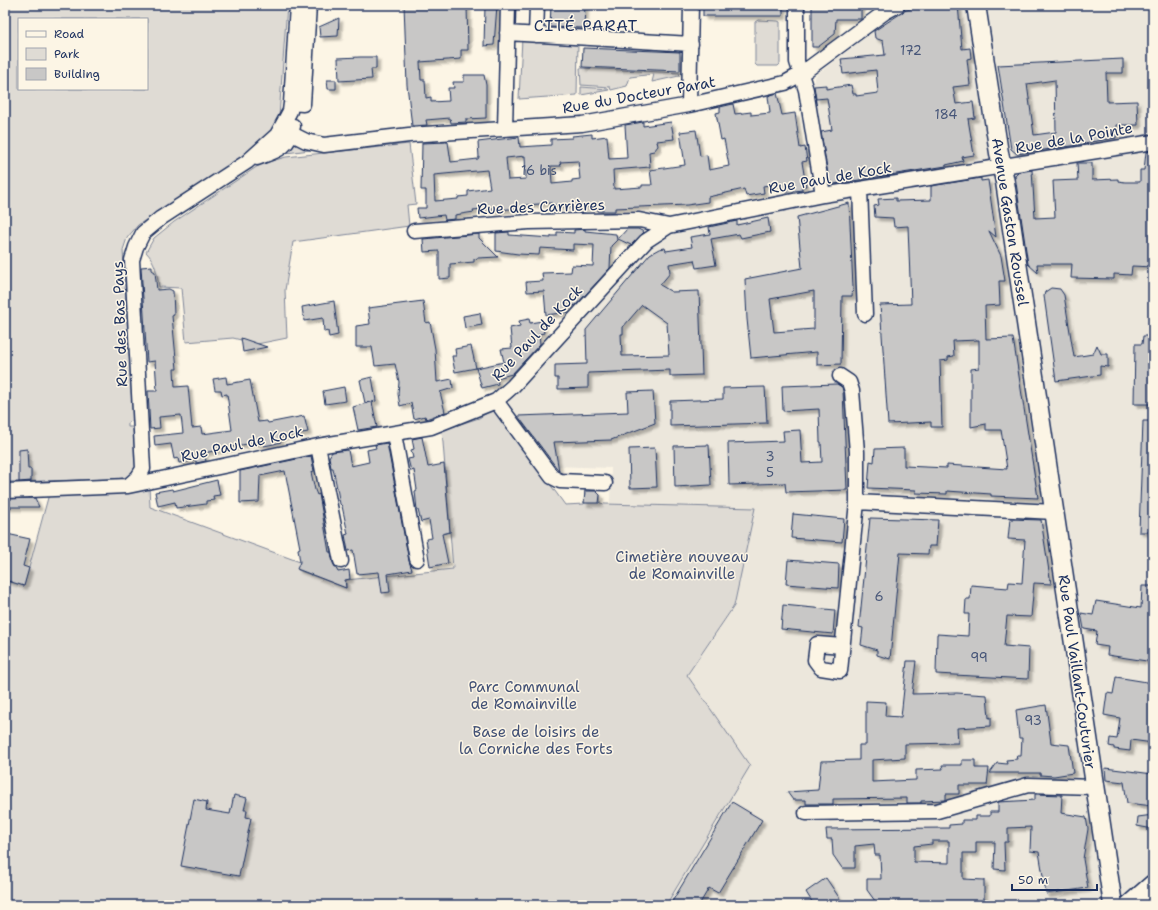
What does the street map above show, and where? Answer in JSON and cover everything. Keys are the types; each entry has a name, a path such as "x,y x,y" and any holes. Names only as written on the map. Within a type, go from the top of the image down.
{"main road":[{"name":"Avenue Gaston Roussel","path":"976,5 1001,167 1005,182 1043,439"},
{"name":"Rue Paul Vaillant-Couturier","path":"1043,439 1094,787 1113,905"},
{"path":"1129,905 1153,884"}],"street":[{"path":"292,133 293,124 291,107 297,5"},
{"path":"291,107 303,104 309,5"},
{"path":"505,129 508,5"},
{"path":"536,35 537,5"},
{"path":"689,105 692,5"},
{"path":"797,5 797,62 806,90 823,195"},
{"name":"Rue du Docteur Parat","path":"292,133 306,141 324,145 408,135 582,124 689,105 785,83 801,74 885,12 898,5"},
{"path":"507,34 691,44"},
{"path":"277,136 291,107"},
{"name":"Rue des Bas Pays","path":"147,477 132,260 136,247 143,232 161,218 247,162 277,136 288,132 292,133 287,144 276,151 247,162"},
{"name":"Rue de la Pointe","path":"1001,167 1153,142"},
{"name":"Rue Paul de Kock","path":"5,491 128,486 147,477 318,446 394,434 431,426 496,401 513,386 646,241 669,226 823,195 1001,167"},
{"path":"860,189 865,314"},
{"name":"Rue des Carrières","path":"414,231 537,222 639,220 669,226"},
{"path":"840,376 849,382 852,391 856,452 857,502 842,646"},
{"path":"496,401 549,475 560,481 605,483"},
{"path":"394,434 417,559"},
{"path":"318,446 341,561"},
{"path":"857,502 1054,512"},
{"path":"806,812 937,812 1028,785 1094,787"}],"shaded area":[{"path":"597,5 681,5 681,9"},
{"path":"916,5 1153,5 1153,891 1134,889 1115,905 666,905 749,766 687,675 734,606 755,509 610,504 611,468 553,466 507,407 510,399 645,251 688,225 830,201 813,83 816,75 893,16"}],"green space":[{"path":"5,5 287,5 279,117 269,138 243,157 138,225 127,238 123,250 133,421 128,422 128,427 133,427 136,467 128,477 116,479 5,482"},
{"path":"758,20 780,22 780,64 778,66 757,66 755,64 755,22"},
{"path":"522,38 578,41 577,95 519,99"},
{"path":"580,68 680,73 679,76 652,82 654,74 630,77 627,86 611,90 610,87 581,85"},
{"path":"581,87 608,89 609,90 581,95"},
{"path":"295,140 311,149 286,153"},
{"path":"409,144 416,204 407,205 409,226 293,242 285,290 287,338 257,344 233,338 186,342 181,288 159,287 154,264 146,252 154,238 174,222 261,164 286,157"},
{"name":"Parc Communal de Romainville","path":"490,411 498,412 565,505 584,504 585,487 592,488 600,495 600,503 605,504 755,508 734,606 687,675 750,766 666,905 5,905 5,580 24,586 49,494 149,486 150,507 300,562 298,570 346,588 346,580 453,569 442,430 479,418"}],"building":[{"path":"404,5 467,5 468,50 461,50 461,59 420,62 421,80 425,80 426,98 431,97 431,102 449,101 448,88 454,88 453,82 464,82 464,75 484,75 486,85 486,118 466,119 466,122 451,123 450,118 426,120 427,125 412,126 407,85"},
{"path":"485,5 497,5 494,45 484,46"},
{"path":"551,5 585,5 584,28 550,27"},
{"path":"703,5 783,6 783,16 703,16"},
{"path":"812,5 861,5 861,19 836,19 835,34 818,47 812,47"},
{"path":"914,5 958,5 962,49 970,48 971,58 967,59 970,85 953,87 956,104 973,102 975,118 968,119 974,155 962,157 963,161 946,166 834,184 829,181 821,132 832,130 827,98 816,99 814,86 826,85 826,89 851,85 853,94 856,94 856,96 878,93 876,70 843,74 841,59 885,55 883,41 875,38 874,31 906,10 915,8"},
{"path":"339,18 338,36 320,37 319,27"},
{"path":"583,48 680,52 680,71 582,67"},
{"path":"376,57 376,69 371,69 372,79 339,81 338,58"},
{"path":"1123,59 1123,73 1106,73 1107,102 1137,101 1138,125 1116,125 1116,138 1017,154 1011,149 998,65","holes":["1055,80 1056,132 1034,135 1027,84"]},
{"path":"327,80 336,80 336,89 328,89"},
{"path":"777,93 782,115 795,113 800,148 805,147 807,161 802,162 806,186 802,186 802,190 787,192 787,189 782,190 781,183 763,186 764,193 746,196 744,189 708,197 708,202 687,205 615,208 615,211 598,211 598,207 557,207 557,205 552,205 552,203 526,205 526,207 492,211 492,208 473,210 474,212 455,215 455,219 445,220 444,215 418,218 417,208 426,208 426,190 421,190 422,143 448,142 451,162 478,159 478,142 519,137 520,147 551,145 551,139 572,138 572,136 592,134 592,138 607,136 609,159 627,158 625,125 643,122 643,126 671,122 674,139 657,141 658,146 654,151 649,152 650,167 613,170 614,189 642,187 642,185 652,185 650,170 685,165 680,132 696,130 700,156 707,155 709,170 729,166 724,139 721,140 716,113 720,112 720,107 733,104 735,114 751,112 751,115 770,113 768,96","holes":["525,156 526,179 508,180 506,158","578,161 580,179 572,180 572,182 552,184 551,166 561,166 560,162","487,170 490,188 468,191 468,196 458,197 458,199 435,201 434,175"]},
{"path":"1152,151 1153,267 1132,266 1131,275 1114,274 1114,279 1071,278 1072,264 1037,264 1038,273 1028,264 1015,176 1019,172 1032,170 1035,218 1055,217 1053,181 1078,180 1077,163 1092,163 1092,180 1118,179 1118,181 1125,182 1140,182 1140,170 1144,170 1146,152"},
{"path":"981,178 981,181 988,180 996,237 989,231 1001,256 1005,281 999,281 1000,305 985,306 986,339 1013,338 1038,498 991,496 991,494 947,491 947,494 916,493 916,490 868,488 870,461 874,462 875,449 904,448 904,466 947,468 947,465 1007,469 1001,430 986,430 986,424 971,427 971,369 979,368 979,340 953,341 954,356 948,357 948,360 940,361 942,427 931,427 931,422 888,424 880,305 911,304 908,226 894,227 893,218 875,217 874,206 879,205 878,199 896,198 896,201 931,200 931,186"},
{"path":"849,203 853,287 852,296 842,296 841,364 817,365 817,352 751,358 745,279 802,268 797,217","holes":["814,291 814,329 774,332 770,299"]},
{"path":"768,218 770,232 741,238 739,234 711,239 716,265 696,268 694,260 669,264 670,273 660,285 672,292 699,291 702,375 670,376 670,370 588,373 588,388 558,389 558,378 555,378 555,365 587,364 586,330 650,254 659,249 665,248 666,251 692,247 690,237 710,234 709,227 737,221 737,225","holes":["642,305 667,323 669,355 622,356 621,334 623,334 623,327"]},
{"path":"585,229 585,231 616,234 617,240 611,246 610,268 576,305 568,307 568,312 546,315 544,291 527,292 526,282 543,281 542,273 571,272 572,265 593,266 594,245 573,244 573,250 540,248 539,255 518,254 496,251 496,233 509,232 509,235 551,238 551,236 557,236 557,232 574,233 574,230"},
{"path":"627,229 638,229 644,232 631,245 618,239"},
{"path":"479,234 479,238 498,257 478,258 474,259 474,262 450,264 450,278 439,279 439,251 424,252 423,239"},
{"path":"152,266 152,270 155,272 157,290 169,289 173,291 174,315 172,316 177,369 174,369 175,387 188,386 192,428 201,427 202,434 232,430 227,394 222,395 221,390 215,390 213,379 226,377 227,384 250,380 258,422 267,421 268,423 304,416 308,432 280,437 281,442 274,444 264,446 263,443 257,445 256,442 204,453 206,461 196,463 196,460 179,463 178,458 174,459 171,444 155,446 154,436 183,433 181,415 159,417 160,428 150,429 148,391 157,391 155,361 147,362 141,267"},
{"path":"1051,288 1060,289 1064,295 1074,357 1093,354 1097,345 1101,354 1108,354 1108,367 1100,366 1100,375 1056,381 1044,296 1045,292"},
{"path":"334,301 338,335 329,337 328,331 324,332 323,318 304,321 302,307"},
{"path":"423,301 426,323 430,322 435,349 437,382 452,379 453,388 440,392 445,412 426,419 425,416 414,419 411,403 400,406 398,394 399,382 395,364 375,366 372,347 356,347 356,326 370,324 368,308"},
{"path":"480,313 482,325 465,328 463,316"},
{"path":"529,319 530,323 542,321 544,333 539,334 540,344 512,374 497,378 498,384 482,388 476,368 504,362 501,349 512,348 510,328 520,326 519,321"},
{"path":"1143,336 1153,336 1153,404 1134,404 1135,344 1142,344"},
{"path":"241,338 267,347 243,352"},
{"path":"471,346 476,368 455,372 452,356 456,356 455,349"},
{"path":"372,377 376,401 372,402 377,427 358,430 353,407 370,402 365,403 360,380"},
{"path":"837,384 842,387 843,391 847,490 786,492 785,483 729,485 728,443 784,441 783,431 800,430 802,463 822,462 819,409 783,411 782,386"},
{"path":"344,387 346,401 325,404 323,391"},
{"path":"765,387 767,423 670,426 670,401 723,399 723,388"},
{"path":"653,391 655,423 611,440 554,442 559,471 518,416 628,412 627,392"},
{"path":"1143,421 1153,421 1153,532 1139,532"},
{"path":"422,437 428,467 444,464 450,532 442,534 448,563 430,567 426,539 432,538 429,520 421,522 417,510 415,491 417,490 414,470 411,471 408,459 413,458 411,450 414,449 412,439"},
{"path":"387,443 409,561 412,570 388,574 390,592 382,593 379,572 357,574 353,550 348,551 345,535 348,534 333,468 331,468 329,457 332,452 348,450 351,466 369,462 367,450 376,448 375,445"},
{"path":"709,445 711,485 675,487 674,446"},
{"path":"655,448 657,487 630,488 629,449"},
{"path":"27,449 28,469 31,469 31,481 19,482 19,450"},
{"path":"311,456 314,471 311,472 315,490 317,495 319,494 329,552 331,552 333,563 338,572 349,570 350,579 345,580 346,588 297,569 300,562 298,549 300,548 285,471 260,476 259,502 240,503 240,471"},
{"path":"217,480 220,495 213,496 214,500 206,501 206,504 176,508 175,502 158,506 155,492 172,489 173,491"},
{"path":"585,491 596,491 600,495 599,503 584,503"},
{"path":"35,498 39,507 5,507 6,499"},
{"path":"793,514 844,519 842,542 791,538"},
{"path":"870,518 938,520 936,546 929,546 928,554 900,553 890,659 877,655 877,650 861,645 863,628 859,627"},
{"path":"1010,519 1041,520 1051,584 1034,583 1031,617 1007,616 1004,646 1029,648 1028,679 936,674 937,634 968,636 969,614 965,614 966,599 970,599 971,585 1008,588 1009,582 1022,583 1025,540 1008,539"},
{"path":"7,534 30,539 23,566 29,568 24,586 5,580 5,542"},
{"path":"788,560 839,564 838,588 786,584"},
{"path":"1142,586 1153,586 1153,662 1107,655 1108,647 1095,645 1097,631 1084,629 1081,613 1093,615 1096,601 1141,608"},
{"path":"783,605 835,610 833,634 781,629"},
{"path":"907,661 916,661 912,694 957,693 987,695 991,726 957,728 958,743 905,744 905,758 872,760 872,782 916,780 916,770 943,769 942,765 962,765 962,760 975,760 975,768 989,768 987,785 959,785 959,794 946,794 946,800 921,801 921,803 907,803 907,798 833,799 833,804 806,804 806,800 793,800 787,792 818,790 821,761 859,760 859,745 866,745 866,701 886,702 885,716 901,717"},
{"path":"1116,677 1153,683 1153,743 1131,740 1130,751 1114,749 1114,747 1109,746 1110,738 1117,739 1120,718 1104,715 1107,693 1113,694"},
{"path":"1046,705 1051,743 1069,745 1073,773 1054,776 1040,775 1040,773 990,773 997,763 1007,764 1006,760 1017,759 1016,756 1021,756 1022,738 1019,738 1016,710"},
{"path":"1105,768 1153,774 1153,806 1127,803 1124,782 1106,780"},
{"path":"1035,794 1062,795 1061,813 1086,817 1088,829 1083,859 1088,888 1046,894 1039,852 1030,851 1031,827 1008,828 1008,842 1004,842 1005,870 994,869 995,842 976,842 976,853 963,853 963,879 984,880 984,905 878,905 867,890 867,879 881,879 880,855 875,855 874,844 855,846 855,868 842,868 833,855 832,839 827,839 826,829 949,828 949,825 962,824 962,820 976,820 976,816 990,816 990,812 998,812 998,802 1035,800","holes":["932,841 949,841 949,863 914,862 914,846 932,844"]},
{"path":"234,795 247,798 244,810 247,810 246,817 251,818 239,876 181,866 194,799 207,802 206,810 230,814"},
{"path":"732,802 762,820 718,893 709,888 699,905 670,905"},
{"path":"1153,815 1153,829 1137,826 1138,817"},
{"path":"826,878 844,905 814,905 806,892"}],"district":[{"name":"CITÉ PARAT","path":"586,25"}],"park label":[{"name":"Cimetière nouveau de Romainville","path":"682,566"},
{"name":"Base de loisirs de la Corniche des Forts","path":"536,740"}]}
